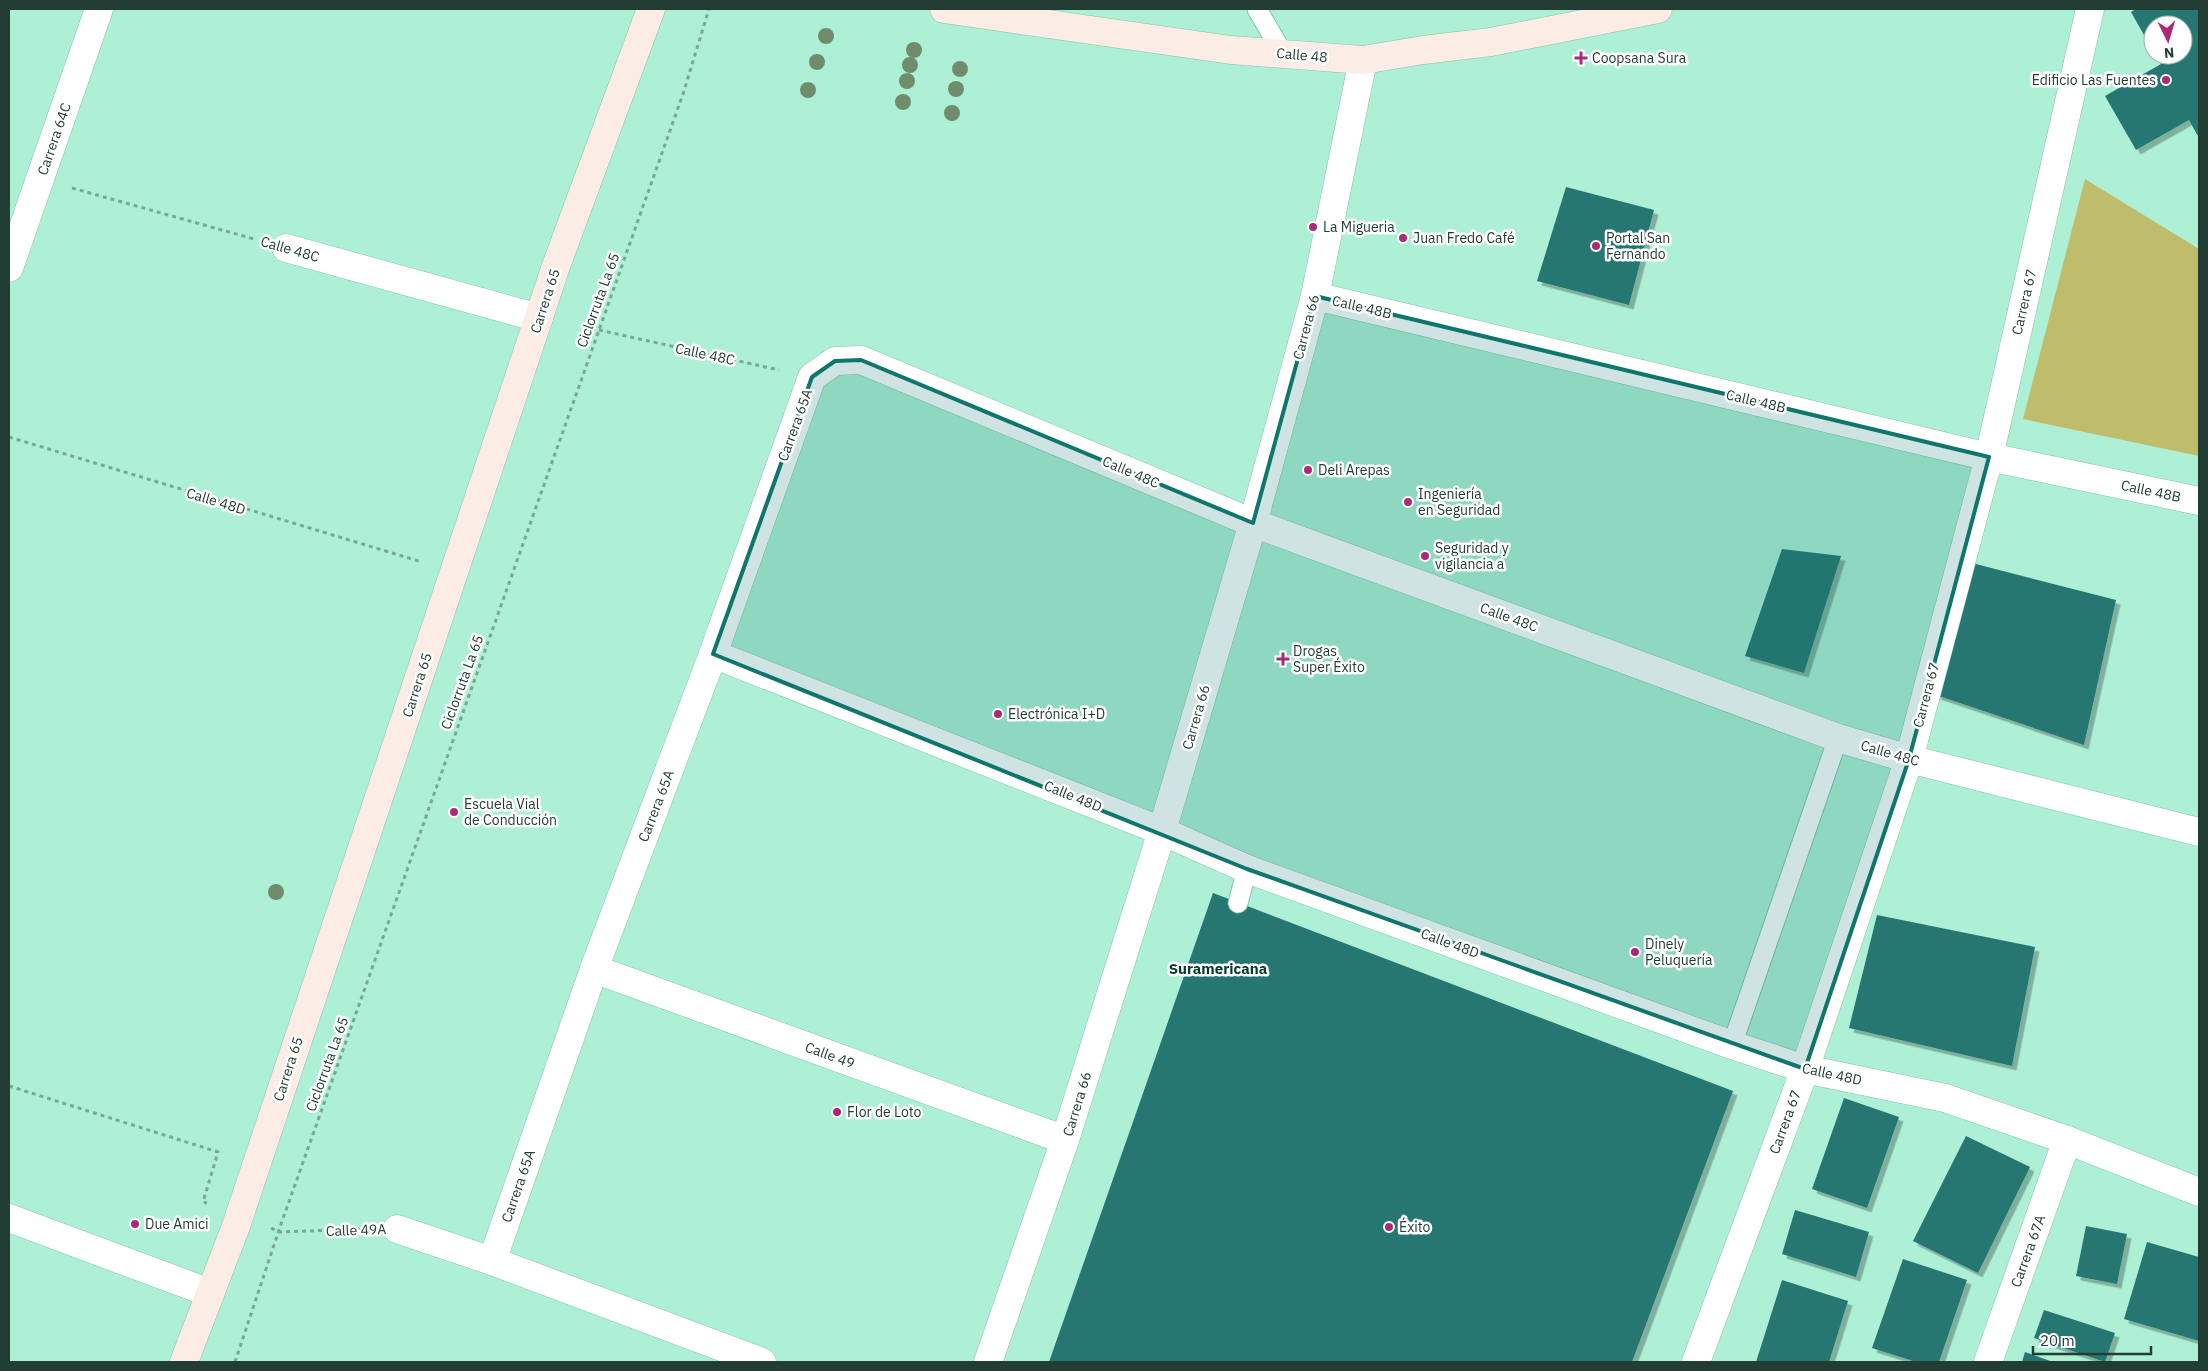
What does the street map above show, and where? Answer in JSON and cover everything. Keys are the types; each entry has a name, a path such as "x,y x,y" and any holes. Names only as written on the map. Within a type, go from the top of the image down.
{"main road":[{"name":"Carrera 65","path":"184,1362 240,1215 556,266 650,9"},
{"name":"Calle 48","path":"944,9 1231,50 1282,52 1364,60 1423,50 1491,42 1658,9"}],"street":[{"name":"Carrera 64C","path":"9,268 99,9"},
{"name":"Carrera 67","path":"1696,1362 1804,1070 1909,759 1989,457 2090,9"},
{"name":"Carrera 66","path":"988,1362 1065,1140 1162,831 1253,523 1315,296 1364,60"},
{"name":"Calle 48C","path":"286,248 539,318"},
{"name":"Calle 48B","path":"1315,296 1989,457 2199,501"},
{"name":"Calle 48C","path":"834,361 860,360 1253,523 1838,738 1909,759 2199,832"},
{"name":"Carrera 65A","path":"492,1261 594,969 713,654 812,377 834,361"},
{"name":"Calle 48D","path":"713,654 1162,831 1247,869 1732,1045 1804,1070 1946,1098 2068,1140 2199,1192"},
{"name":"Calle 49","path":"594,969 1065,1140"},
{"name":"Carrera 67A","path":"1988,1362 2068,1140"},
{"path":"9,1218 210,1293"},
{"name":"Calle 49A","path":"397,1228 492,1261 762,1362"}],"lane":[{"path":"1256,9 1282,52"},
{"path":"1732,1045 1838,738"},
{"path":"1238,903 1247,869"}],"path":[{"name":"Ciclorruta La 65","path":"235,1362 279,1232 683,94 709,9"},
{"name":"Calle 48C","path":"40,179 286,248"},
{"name":"Calle 48C","path":"599,330 812,377"},
{"name":"Calle 48D","path":"9,437 424,563"},
{"name":"Calle 49A","path":"9,1086 218,1152 202,1202 240,1215 279,1232 397,1228"}],"highlighted area":[{"path":"1315,296 1989,457 1909,759 1805,1069 1247,869 713,654 812,377 835,361 861,360 1253,523"}],"shaded area":[{"path":"2085,179 2199,249 2199,456 2023,419"}],"building":[{"name":"Edificio Las Fuentes","path":"2136,9 2198,9 2199,138 2189,120 2136,150 2105,96 2159,65 2193,65 2193,15 2143,15 2143,33 2131,12"},
{"name":"Portal San Fernando","path":"1566,187 1654,210 1629,305 1537,281"},
{"path":"1782,549 1841,556 1804,673 1745,656"},
{"path":"1972,563 2116,600 2084,745 1936,695"},
{"name":"Éxito","path":"1213,893 1733,1091 1632,1362 1049,1362"},
{"path":"1877,915 2035,947 2012,1066 1849,1028"},
{"path":"1844,1098 1899,1117 1867,1208 1812,1189"},
{"path":"1966,1136 2030,1167 1978,1273 1913,1241"},
{"path":"1795,1210 1869,1232 1856,1277 1782,1254"},
{"path":"2086,1226 2127,1234 2117,1284 2076,1276"},
{"path":"2147,1242 2199,1257 2199,1341 2124,1319"},
{"path":"1903,1259 1967,1280 1939,1362 1916,1362 1872,1348"},
{"path":"1782,1280 1848,1301 1829,1362 1756,1362"},
{"path":"2044,1310 2115,1333 2105,1362 2034,1338"},
{"path":"2025,1352 2053,1362 2022,1362"}],"place":[{"name":"Coopsana Sura","path":"1581,58"},
{"name":"Edificio Las Fuentes","path":"2166,80"},
{"name":"La Migueria","path":"1313,227"},
{"name":"Juan Fredo Café","path":"1403,238"},
{"name":"Portal San Fernando","path":"1596,246"},
{"name":"Deli Arepas","path":"1308,470"},
{"name":"Ingeniería en Seguridad","path":"1408,502"},
{"name":"Seguridad y vigilancia a","path":"1425,556"},
{"name":"Drogas Super Éxito","path":"1283,659"},
{"name":"Electrónica I+D","path":"998,714"},
{"name":"Escuela Vial de Conducción","path":"454,812"},
{"name":"Dinely Peluquería","path":"1635,952"},
{"name":"Flor de Loto","path":"837,1112"},
{"name":"Due Amici","path":"135,1224"},
{"name":"Éxito","path":"1389,1227"}],"district":[{"name":"Suramericana","path":"1218,969"}]}
